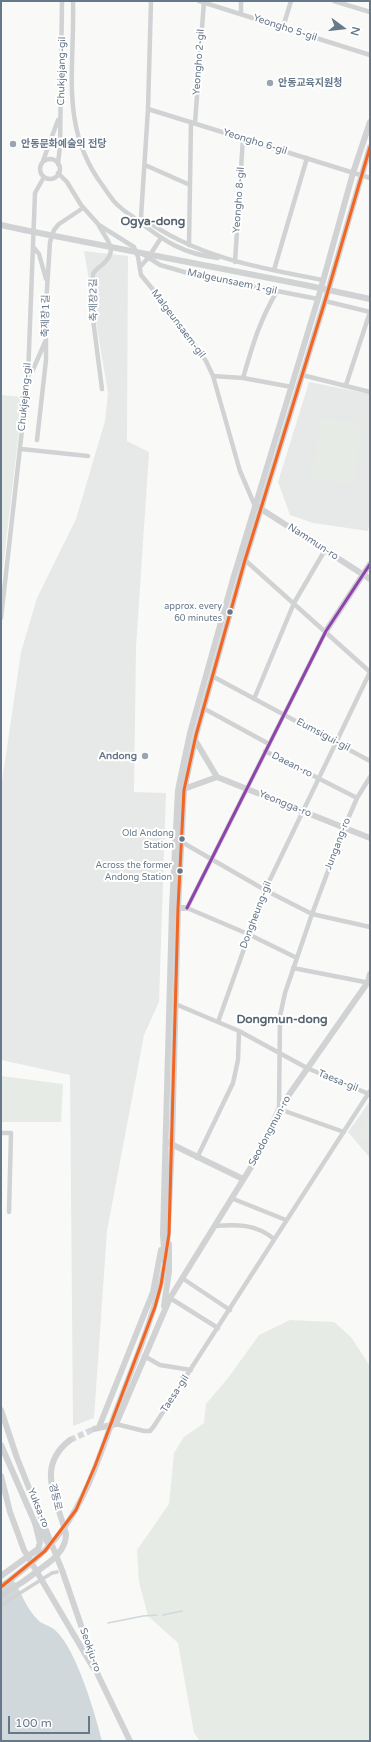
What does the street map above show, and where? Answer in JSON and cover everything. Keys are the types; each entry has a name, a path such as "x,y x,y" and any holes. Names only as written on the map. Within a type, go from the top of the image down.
{"street":[{"name":"Chukjejang-gil","path":"58,164 61,106 62,1"},
{"path":"73,1 74,38 71,95 78,141 96,177 118,207 161,238 181,250 209,257 226,259"},
{"path":"151,1 146,165 141,217 160,231 189,245 226,259 323,280"},
{"path":"241,1 241,14"},
{"path":"283,27 291,1"},
{"path":"334,1 370,12"},
{"name":"Yeongho 5-gil","path":"202,2 370,55"},
{"name":"Yeongho 2-gil","path":"189,245 193,122 202,2"},
{"path":"58,173 50,178 44,177 40,168 57,126 61,106"},
{"name":"Yeongho 6-gil","path":"148,109 370,178"},
{"path":"1,1587 45,1551 76,1510 95,1466 155,1306 165,1264 175,908 181,790 200,696 258,507 353,173 370,122"},
{"name":"Yeongho 8-gil","path":"235,262 243,138"},
{"path":"175,908 180,841 181,790 245,560 258,507 325,302 370,148"},
{"path":"274,270 308,158"},
{"path":"42,162 51,159 58,164 58,173 67,182 83,208 107,231 134,247"},
{"path":"146,165 190,184"},
{"name":"Chukjejang-gil","path":"1,618 28,376 36,193 44,177"},
{"name":"축제장1길","path":"38,440 46,360 47,284 50,242 54,230 59,224 83,208"},
{"name":"축제장2길","path":"96,221 111,245 112,252 109,259 93,274 93,319 102,389"},
{"path":"1,225 370,299"},
{"path":"140,267 148,258 161,238"},
{"name":"Malgeunsaem 1-gil","path":"134,247 160,266 195,275 318,299"},
{"name":"Malgeunsaem-gil","path":"134,247 138,257 141,275 206,361 212,376 240,471 258,507"},
{"path":"34,248 39,254 47,284"},
{"path":"243,378 255,335 263,315 277,291"},
{"path":"325,302 370,312 346,385"},
{"path":"28,376 32,372 46,338"},
{"path":"302,375 370,392"},
{"path":"212,376 243,378 292,387"},
{"path":"21,449 88,456"},
{"name":"Nammun-ro","path":"258,507 370,579"},
{"path":"254,699 294,603 325,550"},
{"path":"245,560 370,672"},
{"name":"Daean-ro","path":"186,908 326,631 370,564"},
{"name":"Dongheung-gil","path":"218,1022 248,934 265,890 370,672"},
{"name":"Eumsigui-gil","path":"212,676 370,761"},
{"path":"203,708 269,744"},
{"path":"181,790 217,777 195,740"},
{"name":"Daean-ro","path":"265,751 357,798"},
{"name":"Yeongga-ro","path":"217,777 370,838"},
{"name":"Jungang-ro","path":"280,1109 280,1016 293,968 344,828 357,798 370,777"},
{"path":"180,841 265,890 312,914 370,927"},
{"path":"175,908 186,908 248,934 297,958"},
{"path":"293,968 369,984"},
{"name":"Seodongmun-ro","path":"163,1312 182,1278 256,1159 280,1109 307,1068 369,984 370,974"},
{"name":"Taesa-gil","path":"116,1424 144,1431 150,1430 230,1310 369,1092 307,1068 239,1031 172,1003"},
{"path":"197,1158 233,1082 238,1060 239,1031"},
{"path":"280,1109 344,1132"},
{"path":"1,1133 11,1133 9,1212"},
{"path":"169,1143 197,1158 243,1179"},
{"path":"231,1198 286,1220"},
{"path":"215,1226 236,1224 264,1231 274,1239"},
{"path":"166,1234 169,1271 163,1312 116,1424 96,1428 153,1292 166,1234"},
{"path":"182,1278 230,1310"},
{"path":"170,1298 218,1328"},
{"path":"144,1356 160,1365 191,1370"},
{"name":"Yuksa-ro","path":"1,1410 17,1458 57,1557"},
{"name":"경동로","path":"57,1557 64,1545 66,1534 50,1474 52,1460 60,1448 70,1440"},
{"name":"Yuksa-ro","path":"1,1445 35,1523 57,1557"},
{"path":"1,1476 10,1512 24,1550 83,1653 98,1675"},
{"path":"1,1576 38,1549 40,1543 35,1523"},
{"path":"1,1596 57,1557"},
{"name":"Seokju-ro","path":"57,1557 98,1675 130,1741"},
{"path":"1,1605 52,1573 58,1572"}],"shaded area":[{"path":"84,251 128,256 127,441 149,452 136,648 134,792 166,793 159,1002 144,1035 107,1231 94,1418 73,1426 70,1075 1,1060 1,788 21,652 37,598 76,519 105,421 108,393"},
{"path":"309,382 370,394 370,519 368,531 313,523 290,515 278,482"},
{"path":"1,395 23,397 1,585"},
{"path":"321,418 361,424 353,484 312,479"},
{"path":"1,1076 63,1084 61,1122 1,1122"},
{"path":"370,1101 370,1158 348,1132"},
{"path":"370,1114 370,1143 357,1134"},
{"path":"290,1320 334,1322 351,1337 370,1366 370,1741 200,1741 194,1733 178,1643 148,1616 139,1582 137,1550 169,1504 174,1453 184,1437 204,1423 206,1404 228,1378 259,1335"},
{"path":"8,1579 15,1582 35,1617 55,1630 64,1641 78,1668 95,1715 102,1741 1,1741 1,1582"}],"waterway":[{"path":"163,1615 182,1611"},
{"path":"108,1623 143,1616 157,1615"}],"tunnel":[{"path":"70,1440 94,1429"}],"transit line":[{"path":"1,1587 45,1551 76,1510 95,1466 155,1307 161,1285 169,1234 178,908 184,790 196,735 245,560 325,301 370,147"},
{"path":"187,908 326,631 370,564"}],"place":[{"name":"안동교육지원청","path":"270,83"},
{"name":"안동문화예술의 전당","path":"13,144"},
{"name":"approx. every 60 minutes","path":"230,612"},
{"name":"Andong","path":"145,756"},
{"name":"Old Andong Station","path":"182,839"},
{"name":"Across the former Andong Station","path":"180,871"}],"district":[{"name":"Ogya-dong","path":"153,222"},
{"name":"Dongmun-dong","path":"282,1020"}]}
